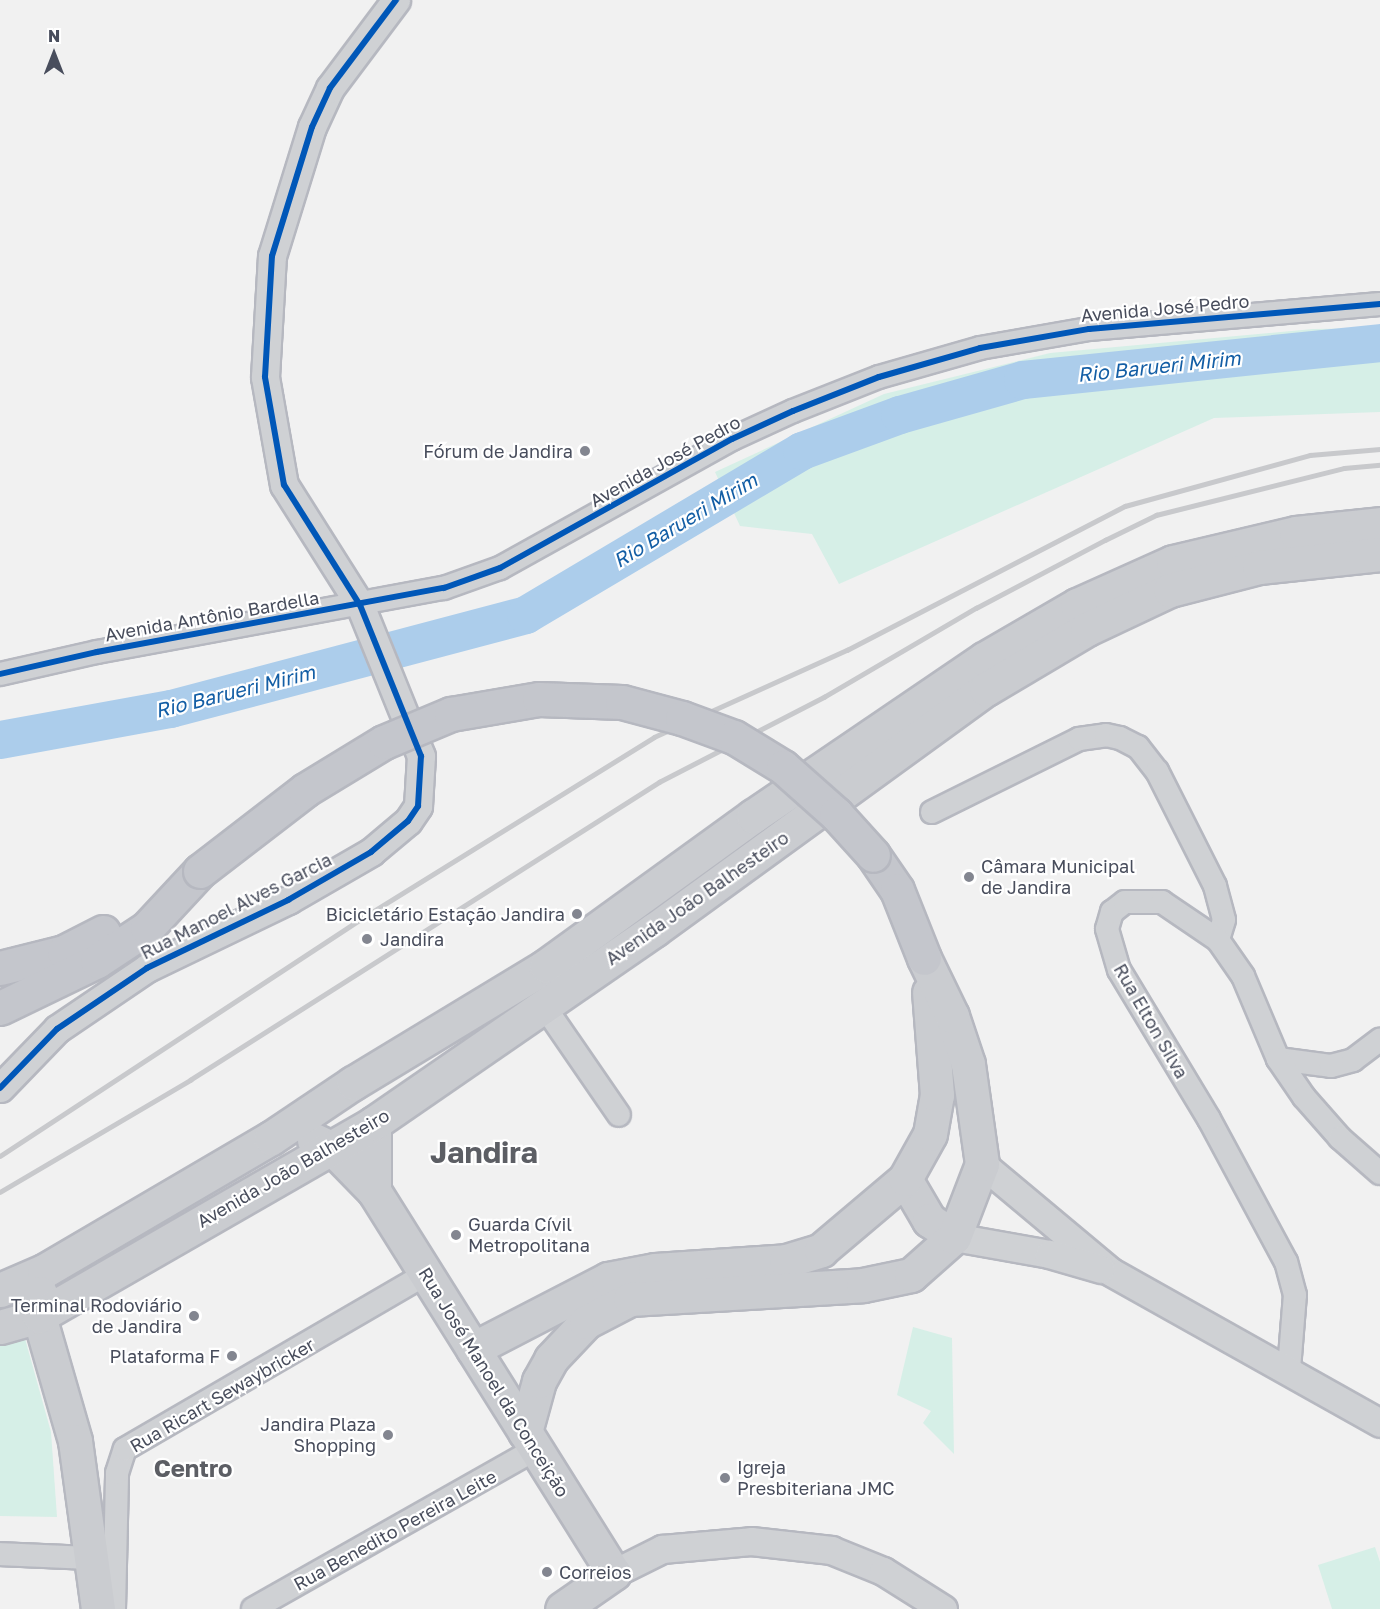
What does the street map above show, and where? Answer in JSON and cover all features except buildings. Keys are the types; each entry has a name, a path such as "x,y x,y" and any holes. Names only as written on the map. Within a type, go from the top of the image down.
{"highway":[{"path":"1,1008 97,961 147,928 174,896 200,872 305,790 384,742 451,714 539,699 622,702 682,718 734,737 783,767 873,855 897,890 924,958"},
{"path":"0,968 64,952 174,896"}],"main road":[{"name":"Avenida João Balhesteiro","path":"0,1290 44,1271 271,1138 353,1083 554,961 830,764 984,659 1077,605 1173,562 1296,533 1380,524"},
{"name":"Avenida João Balhesteiro","path":"0,1327 39,1316 333,1149 374,1123 544,1006 986,689 1087,629 1170,590 1236,573 1353,554 1380,554"},
{"path":"473,1349 608,1279 655,1269 786,1261 821,1250 905,1179 930,1134 937,1095 924,958"},
{"path":"531,1441 539,1381 551,1359 586,1322 630,1299 863,1285 911,1275 954,1237 982,1164 968,1064 952,1016 924,958"},
{"path":"374,1123 374,1191"},
{"path":"930,1134 982,1164"},
{"path":"271,1138 294,1136 324,1143 333,1149"},
{"name":"Rua José Manoel da Conceição","path":"333,1149 374,1191 614,1573"},
{"path":"905,1179 928,1220 954,1237"},
{"path":"44,1271 39,1316 75,1442 98,1609"},
{"path":"562,1609 614,1573"}],"street":[{"name":"Rua Manoel Alves Garcia","path":"0,1088 57,1029 147,968 288,900 371,852 408,821 418,806 421,756 364,613 284,485 265,377 266,316 272,256 312,127 330,88 396,0"},
{"name":"Avenida José Pedro","path":"364,613 500,568 732,439 879,377 980,348 1089,329 1380,304"},
{"name":"Avenida Antônio Bardella","path":"0,674 97,652 364,613"},
{"path":"932,812 1079,739 1106,735 1120,738 1138,747 1157,771 1215,886 1224,920 1218,940"},
{"name":"Rua Elton Silva","path":"1289,1369 1295,1294 1286,1262 1209,1119 1119,970 1107,929 1112,912 1125,902 1145,900 1173,907 1218,940 1243,976 1278,1059 1311,1105 1380,1173"},
{"path":"544,1006 619,1115"},
{"path":"1278,1059 1331,1066 1353,1059 1380,1040"},
{"path":"982,1164 1111,1272 1289,1369 1380,1423"},
{"path":"954,1237 1049,1254 1111,1272"},
{"name":"Rua Ricart Sewaybricker","path":"114,1609 117,1473 125,1449 426,1274"},
{"name":"Rua Benedito Pereira Leite","path":"254,1609 531,1441"},
{"path":"614,1573 662,1549 706,1542 762,1542 831,1550 883,1572 943,1609"},
{"path":"0,1554 90,1558"}],"green space":[{"path":"1380,328 1380,412 1214,418 839,584 812,534 740,526 715,472 884,394 1050,353 1313,329"},
{"path":"913,1327 952,1338 954,1454 923,1423 931,1411 897,1395"},
{"path":"24,1335 51,1432 57,1517 0,1516 0,1339"},
{"path":"1375,1547 1380,1562 1380,1609 1332,1609 1318,1565"}],"waterway":[{"name":"Rio Barueri Mirim","path":"0,740 171,709 526,615 802,451 900,415 1023,380 1380,343"}],"railway":[{"path":"0,1156 369,914 654,737 847,650 1125,506 1310,455 1380,449"},
{"path":"0,1192 190,1080 659,782 824,697 976,608 1105,540 1156,515 1344,468 1380,465"}],"cycle path":[{"path":"0,1088 57,1029 147,968 288,900 371,852 408,821 418,806 421,756 360,605 284,485 265,377 272,256 312,127 330,88 396,0"},
{"path":"0,674 97,652 444,588 500,568 732,439 793,411 879,377 980,348 1089,329 1380,304"}],"place":[{"name":"Fórum de Jandira","path":"585,451"},
{"name":"Câmara Municipal de Jandira","path":"969,877"},
{"name":"Bicicletário Estação Jandira","path":"577,914"},
{"name":"Jandira","path":"367,939"},
{"name":"Guarda Cívil Metropolitana","path":"456,1235"},
{"name":"Terminal Rodoviário de Jandira","path":"194,1316"},
{"name":"Plataforma F","path":"232,1356"},
{"name":"Jandira Plaza Shopping","path":"388,1435"},
{"name":"Igreja Presbiteriana JMC","path":"725,1478"},
{"name":"Correios","path":"547,1572"}],"district":[{"name":"Jandira","path":"484,1152"},
{"name":"Centro","path":"193,1468"}]}
